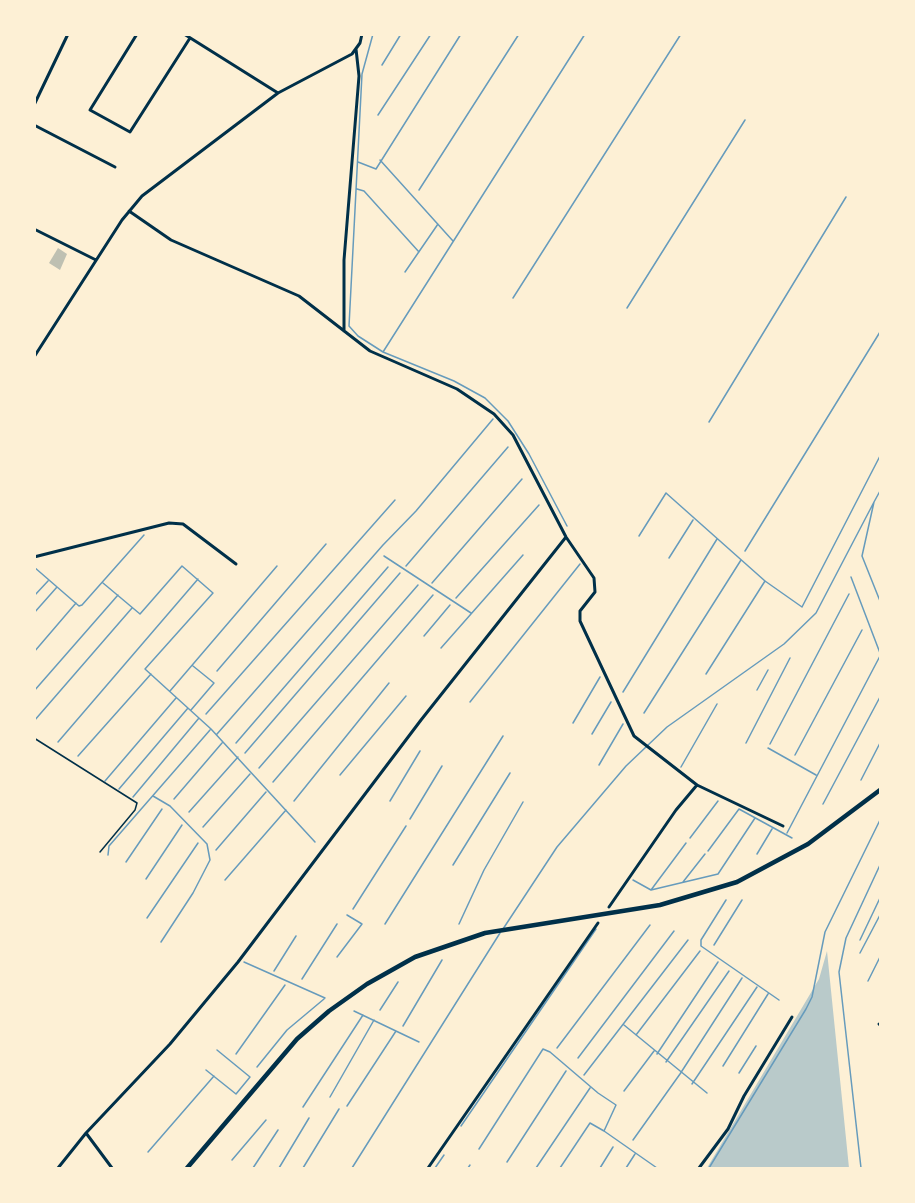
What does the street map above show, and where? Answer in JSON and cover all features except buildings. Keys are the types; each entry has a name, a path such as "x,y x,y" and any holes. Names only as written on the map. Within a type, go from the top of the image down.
{"main road":[{"path":"187,1168 297,1040 329,1011 367,984 415,957 485,933 593,916 610,910 668,903 737,882 808,844 880,790"}],"street":[{"path":"34,105 68,34"},
{"path":"137,34 90,110 130,132 190,38"},
{"path":"184,34 278,93"},
{"path":"344,331 345,260 359,76 356,50 362,34"},
{"path":"34,357 129,211 151,189 278,93 356,50"},
{"path":"34,125 115,167"},
{"path":"129,211 171,240 299,296 380,357 457,389 494,414 513,435 566,537 596,585 595,592 580,611 580,621 634,736 697,785 783,826"},
{"path":"34,229 96,260"},
{"path":"34,557 169,523 183,524 236,564"},
{"path":"58,1168 87,1133 170,1044 238,962 421,720 566,537"},
{"path":"610,910 676,810 697,785"},
{"path":"428,1168 598,923"},
{"path":"699,1168 728,1129 744,1096 792,1017"},
{"path":"87,1133 112,1168"}],"path":[{"path":"34,738 137,803 135,810 100,852"}],"shaded area":[{"path":"827,951 849,1168 707,1168 819,979"}],"waterway":[{"path":"373,34 362,74 349,326 358,336 383,352 454,381 485,398 508,421 529,454 567,526"},
{"path":"382,65 401,34"},
{"path":"378,115 431,34"},
{"path":"358,162 376,169 461,34"},
{"path":"419,190 519,34"},
{"path":"383,352 585,34"},
{"path":"513,298 681,34"},
{"path":"627,308 745,120"},
{"path":"380,160 453,241"},
{"path":"357,189 364,191 419,252"},
{"path":"709,422 846,197"},
{"path":"405,272 438,224"},
{"path":"745,551 880,332"},
{"path":"217,734 383,545 416,511 493,419"},
{"path":"406,566 508,447"},
{"path":"639,536 666,493 765,581 802,607 880,456"},
{"path":"432,583 522,479"},
{"path":"880,491 874,502 862,556 880,601"},
{"path":"206,714 395,500"},
{"path":"503,929 557,847 626,766 667,727 784,644 816,613 874,502"},
{"path":"456,598 539,505"},
{"path":"669,558 693,520"},
{"path":"34,567 79,606 144,535"},
{"path":"623,692 717,539"},
{"path":"217,671 326,544"},
{"path":"441,648 523,555"},
{"path":"384,556 471,613"},
{"path":"644,713 741,560"},
{"path":"470,702 580,564"},
{"path":"103,583 140,614 182,566 213,593 145,669 211,729 315,842"},
{"path":"170,691 277,566"},
{"path":"236,743 388,567"},
{"path":"245,753 400,573"},
{"path":"851,577 880,653"},
{"path":"58,742 198,579"},
{"path":"34,596 48,581"},
{"path":"706,674 765,581"},
{"path":"259,768 418,585"},
{"path":"34,613 57,587"},
{"path":"770,744 849,594"},
{"path":"34,691 118,595"},
{"path":"273,782 433,595"},
{"path":"34,652 76,603"},
{"path":"424,636 450,605"},
{"path":"34,721 132,608"},
{"path":"795,755 862,630"},
{"path":"787,833 880,656"},
{"path":"746,743 790,658"},
{"path":"191,710 214,683 193,666"},
{"path":"757,690 768,670"},
{"path":"78,756 151,674"},
{"path":"573,723 600,677"},
{"path":"294,801 389,683"},
{"path":"340,775 406,696"},
{"path":"823,804 880,697"},
{"path":"105,781 176,698"},
{"path":"592,734 611,702"},
{"path":"681,767 717,704"},
{"path":"119,789 188,708"},
{"path":"133,797 199,718"},
{"path":"599,765 623,724"},
{"path":"108,855 109,846 210,730"},
{"path":"385,924 503,736"},
{"path":"174,799 222,743"},
{"path":"861,780 880,743"},
{"path":"768,748 816,775"},
{"path":"390,801 420,751"},
{"path":"189,812 238,757"},
{"path":"410,819 442,766"},
{"path":"453,865 510,773"},
{"path":"203,827 250,774"},
{"path":"216,850 266,792"},
{"path":"153,796 170,806 207,844 210,860 193,893 161,942"},
{"path":"690,838 718,801"},
{"path":"459,924 484,870 523,802"},
{"path":"126,862 162,809"},
{"path":"708,851 739,809 792,838"},
{"path":"225,880 286,810"},
{"path":"633,880 651,890 718,874 755,818"},
{"path":"709,1168 812,997 825,932 880,820"},
{"path":"146,879 182,825"},
{"path":"353,909 406,826"},
{"path":"757,854 772,829"},
{"path":"147,918 198,843"},
{"path":"651,890 686,843"},
{"path":"683,882 705,854"},
{"path":"861,1168 839,972 846,938 880,865"},
{"path":"860,940 880,898"},
{"path":"726,900 701,940 701,946 779,1000"},
{"path":"714,945 742,900"},
{"path":"337,957 362,924 347,915"},
{"path":"860,953 880,915"},
{"path":"302,979 337,924"},
{"path":"557,1048 650,925"},
{"path":"461,1126 596,929"},
{"path":"578,1058 674,931"},
{"path":"352,1168 500,933"},
{"path":"274,971 296,936"},
{"path":"584,1075 688,940"},
{"path":"636,1035 700,951"},
{"path":"868,981 880,957"},
{"path":"403,1026 442,960"},
{"path":"244,962 325,998"},
{"path":"657,1054 718,962"},
{"path":"666,1062 729,971"},
{"path":"633,1140 680,1074 742,978"},
{"path":"380,1010 398,982"},
{"path":"236,1054 285,985"},
{"path":"692,1084 757,987"},
{"path":"723,1066 768,994"},
{"path":"257,1067 287,1030 324,999"},
{"path":"354,1011 419,1042"},
{"path":"303,1107 363,1015"},
{"path":"330,1097 374,1020"},
{"path":"624,1025 707,1093"},
{"path":"347,1106 396,1031"},
{"path":"739,1073 756,1046"},
{"path":"479,1149 543,1049 550,1052 598,1093 616,1105 604,1131 657,1168"},
{"path":"206,1070 236,1094 250,1077 217,1050"},
{"path":"624,1091 654,1051"},
{"path":"507,1162 566,1071"},
{"path":"148,1152 214,1076"},
{"path":"536,1168 590,1088"},
{"path":"303,1168 339,1109"},
{"path":"279,1168 309,1118"},
{"path":"232,1160 266,1120"},
{"path":"560,1168 590,1123 604,1131"},
{"path":"253,1168 278,1130"},
{"path":"600,1168 613,1147"},
{"path":"626,1168 635,1154"},
{"path":"435,1168 444,1155"}]}
